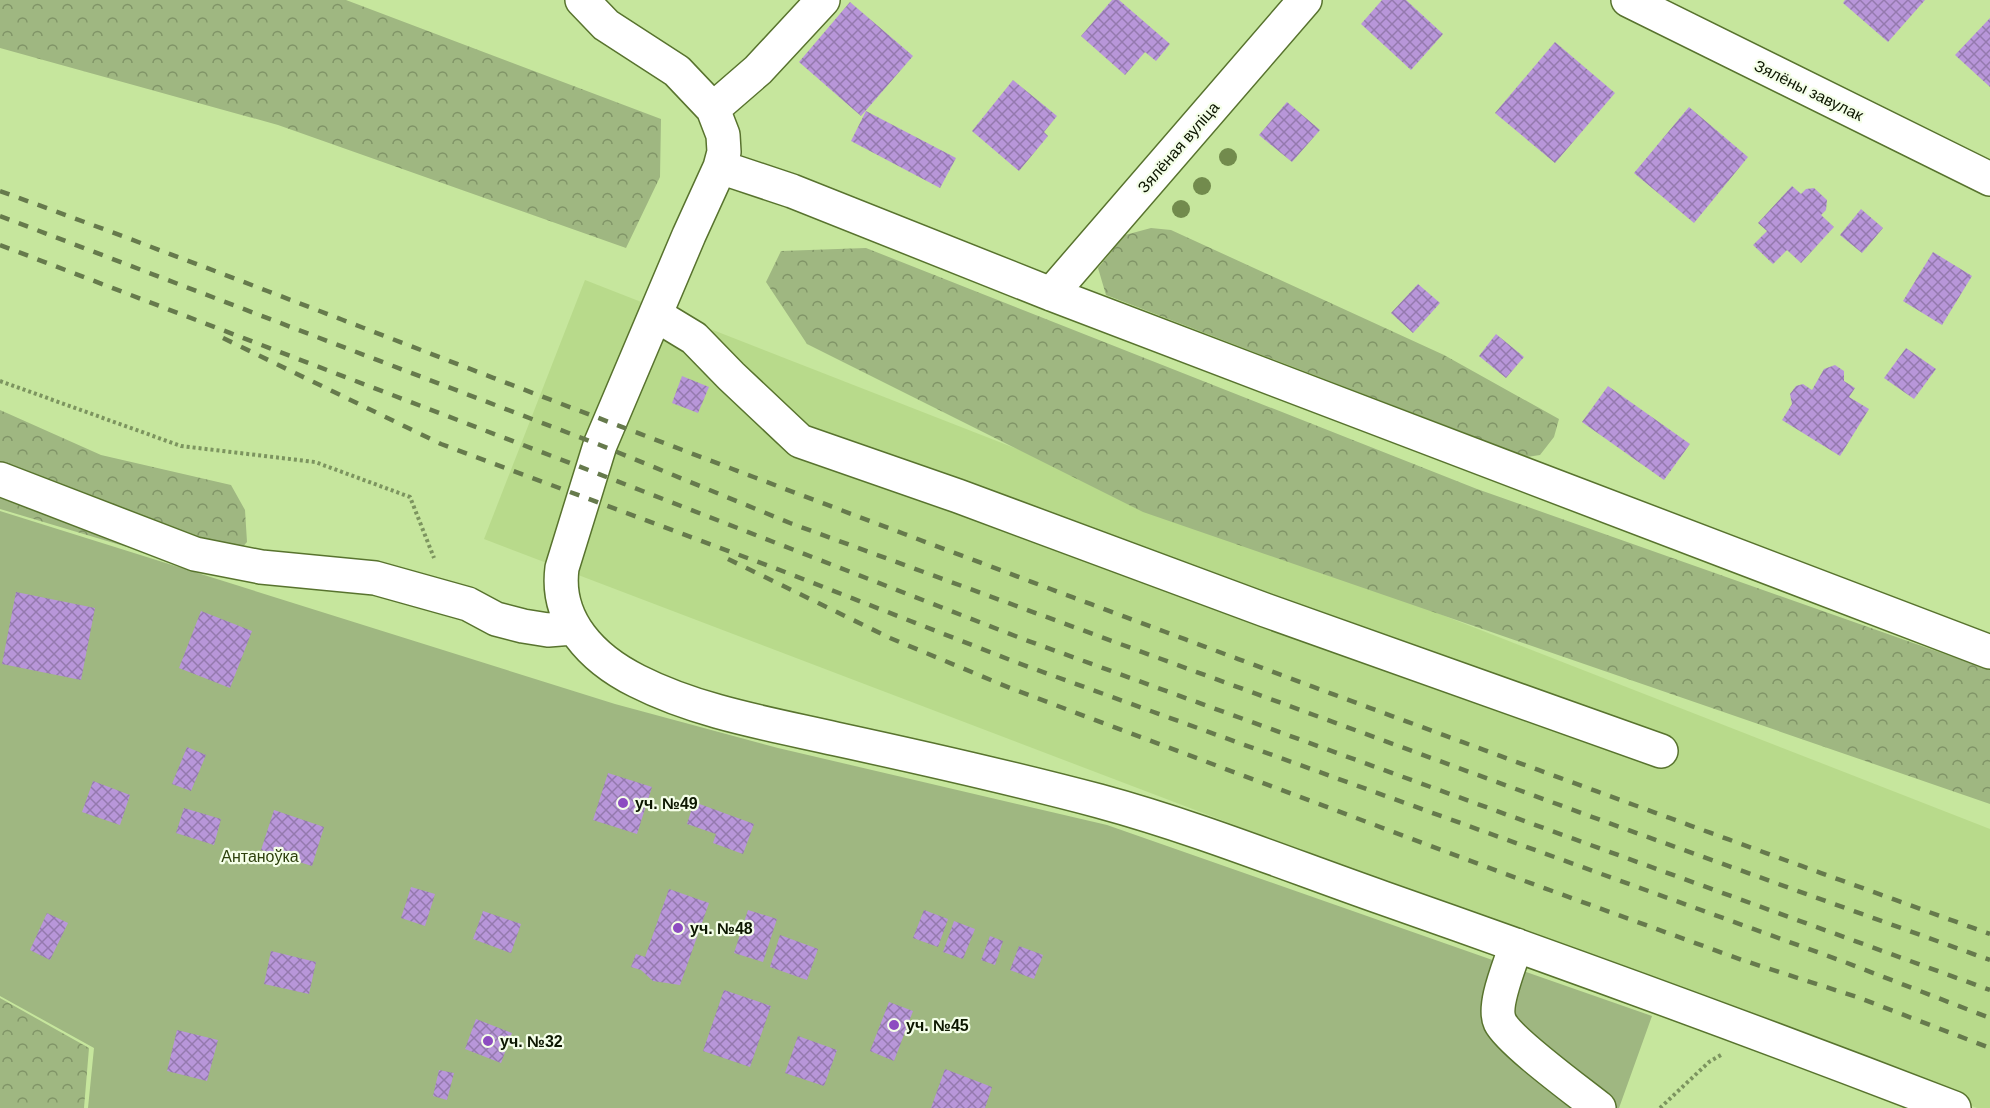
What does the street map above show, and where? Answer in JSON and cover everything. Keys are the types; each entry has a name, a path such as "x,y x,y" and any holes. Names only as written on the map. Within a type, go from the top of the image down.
{"street":[{"path":"582,0 606,25 677,71 713,109 723,135 724,152 720,167 688,235 657,315 600,445 562,568 560,584 563,605 573,628 603,660 635,680 672,697 755,721 906,754 1120,807 1516,945 1954,1108"},
{"path":"713,109 758,70 823,0"},
{"name":"Зялёная вуліца","path":"1051,294 1305,0"},
{"name":"Зялёны завулак","path":"1628,0 1990,179"},
{"path":"720,167 792,191 1051,294 1990,652"},
{"path":"657,315 694,338 800,441 1662,751"},
{"path":"0,479 195,554 261,567 375,578 468,604 496,619 523,626 548,630 573,628"},
{"path":"1516,945 1499,1002 1499,1021 1514,1039 1599,1108"}],"path":[{"path":"0,381 181,446 315,462 410,497 435,562"},
{"path":"1660,1108 1709,1062 1758,1034"}],"shaded area":[{"path":"585,280 1990,829 1990,1108 1977,1108 484,539"}],"green space":[{"path":"0,0 346,0 661,119 660,177 626,248 278,125 0,48"},
{"path":"1151,228 1171,230 1444,355 1559,419 1554,437 1540,455 1527,457 1106,295 1098,268 1125,235"},
{"path":"866,248 1477,489 1990,670 1990,804 1143,512 807,344 766,282 781,251"},
{"path":"0,410 101,455 231,485 245,510 247,542 227,564 204,570 0,509"},
{"name":"Антаноўка","path":"0,511 615,704 778,748 1107,825 1652,1016 1619,1108 88,1108 94,1048 0,996"},
{"path":"0,998 89,1048 84,1108 0,1108"}],"building":[{"path":"1112,0 1119,0 1170,44 1156,61 1145,52 1125,75 1081,36"},
{"path":"1382,0 1406,0 1443,34 1411,70 1361,24"},
{"path":"1845,0 1925,0 1888,42 1843,3"},
{"path":"850,2 913,56 861,116 799,62"},
{"path":"1990,18 1990,87 1955,55"},
{"path":"1555,42 1615,93 1555,163 1495,113"},
{"path":"1013,80 1057,116 1044,132 1048,136 1019,171 972,131"},
{"path":"1287,102 1320,130 1292,162 1259,135"},
{"path":"1689,107 1748,157 1694,223 1634,173"},
{"path":"866,111 956,158 940,188 851,141"},
{"path":"1792,186 1801,194 1806,189 1814,188 1827,200 1826,210 1821,215 1834,227 1801,263 1787,250 1773,264 1753,245 1767,231 1758,223"},
{"path":"1861,209 1883,228 1862,253 1840,235"},
{"path":"1933,252 1972,276 1942,325 1903,301"},
{"path":"1418,284 1440,303 1413,333 1391,313"},
{"path":"1496,334 1524,357 1506,378 1479,356"},
{"path":"1906,348 1936,369 1914,399 1884,378"},
{"path":"1835,365 1844,371 1844,381 1855,388 1849,397 1869,409 1840,456 1782,420 1792,404 1790,394 1796,386 1803,384 1812,390 1824,369"},
{"path":"682,376 709,387 698,413 672,403"},
{"path":"1608,386 1690,444 1664,480 1582,422"},
{"path":"16,592 95,608 81,680 2,664"},
{"path":"201,611 252,631 230,688 179,668"},
{"path":"187,747 206,755 191,791 172,784"},
{"name":"уч. №49","path":"608,773 652,787 637,834 593,820"},
{"path":"93,781 130,795 120,825 82,812"},
{"path":"694,802 754,824 743,854 713,843 716,834 687,824"},
{"path":"184,808 221,819 214,845 176,833"},
{"path":"274,810 324,827 312,866 261,850"},
{"path":"411,887 435,894 425,926 401,918"},
{"name":"уч. №48","path":"669,889 709,903 680,985 653,981 641,970 631,967 636,954 645,957"},
{"path":"748,910 777,919 763,962 734,953"},
{"path":"924,910 948,919 938,947 913,938"},
{"path":"483,911 521,924 511,953 473,939"},
{"path":"47,913 68,923 50,960 30,950"},
{"path":"954,921 975,929 963,959 943,952"},
{"path":"780,935 818,949 807,980 770,967"},
{"path":"990,936 1003,941 995,965 981,960"},
{"path":"1019,946 1043,955 1034,979 1010,970"},
{"path":"271,951 316,962 309,994 264,984"},
{"path":"724,990 771,1006 750,1067 703,1051"},
{"name":"уч. №45","path":"889,1002 913,1011 894,1061 870,1051"},
{"name":"уч. №32","path":"476,1019 512,1033 501,1063 465,1049"},
{"path":"177,1030 218,1040 207,1081 167,1071"},
{"path":"798,1036 837,1050 824,1086 785,1073"},
{"path":"945,1069 992,1087 985,1108 931,1108"},
{"path":"439,1070 454,1073 447,1100 433,1096"}],"railway":[{"path":"0,191 1126,617 1644,809 1990,934"},
{"path":"0,216 600,445 790,523 1990,960"},
{"path":"0,245 1023,639 1990,990"},
{"path":"223,338 441,444 785,572 1018,663 1842,961 1990,1018"},
{"path":"728,559 890,638 1010,688 1500,872 1742,960 1857,997 1990,1048"}],"place":[{"name":"уч. №49","path":"623,803"},
{"name":"уч. №48","path":"678,928"},
{"name":"уч. №45","path":"894,1025"},
{"name":"уч. №32","path":"488,1041"}]}
